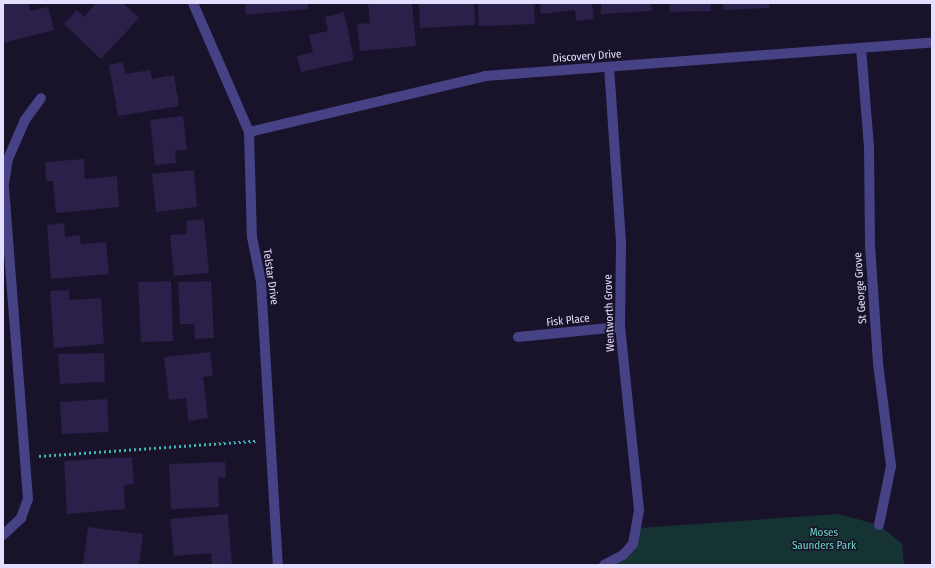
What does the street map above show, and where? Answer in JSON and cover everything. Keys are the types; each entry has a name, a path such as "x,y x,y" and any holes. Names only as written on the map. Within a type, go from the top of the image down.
{"street":[{"name":"Telstar Drive","path":"193,3 249,132 252,237 261,282 278,565"},
{"name":"Discovery Drive","path":"249,132 463,80 932,42"},
{"name":"St George Grove","path":"861,48 869,148 870,245 877,355 891,466 879,525"},
{"name":"Wentworth Grove","path":"604,565 623,555 633,544 639,528 620,328 621,242 609,67"},
{"path":"3,535 21,518 28,499 27,457 4,184 8,160 25,120 41,98"},
{"name":"Fisk Place","path":"518,338 620,328"}],"path":[{"path":"27,457 270,440"}],"green space":[{"name":"Moses Saunders Park","path":"838,514 879,525 902,544 904,565 604,565 623,555 639,528"}],"building":[{"path":"3,3 28,3 30,11 48,7 54,30 3,43"},
{"path":"96,3 123,3 139,18 101,59 64,24 77,10 84,17"},
{"path":"245,3 308,3 308,9 246,15"},
{"path":"368,3 412,3 416,46 360,51 357,24 370,23"},
{"path":"474,3 475,25 420,28 419,4"},
{"path":"478,3 534,3 535,24 479,26"},
{"path":"540,3 592,3 594,19 576,21 575,10 541,14"},
{"path":"601,3 651,3 652,11 601,14"},
{"path":"670,3 711,3 711,11 670,12"},
{"path":"723,3 769,3 769,8 724,10"},
{"path":"344,12 354,60 301,72 297,56 313,52 309,35 328,31 325,17"},
{"path":"123,62 125,74 150,70 152,79 174,75 179,106 118,116 109,65"},
{"path":"183,116 187,150 175,151 176,163 155,165 150,120"},
{"path":"84,159 85,179 117,176 119,207 56,213 53,181 46,181 45,162"},
{"path":"194,170 197,207 156,212 152,174"},
{"path":"204,219 209,273 174,276 170,235 187,234 186,221"},
{"path":"64,223 65,237 80,235 81,244 106,242 109,274 51,279 47,225"},
{"path":"171,281 173,341 141,342 138,282"},
{"path":"211,281 214,338 195,339 194,324 180,324 178,282"},
{"path":"69,290 69,300 101,298 104,344 54,348 50,291"},
{"path":"210,352 213,376 203,377 208,418 188,421 186,398 169,400 164,357"},
{"path":"104,353 105,382 60,384 58,354"},
{"path":"107,399 109,432 62,434 60,402"},
{"path":"132,457 134,484 124,485 125,509 67,514 64,461"},
{"path":"225,462 226,477 218,478 219,507 171,509 169,464"},
{"path":"228,514 232,565 212,565 211,553 174,556 170,519"},
{"path":"88,527 143,534 139,565 83,565"}]}
